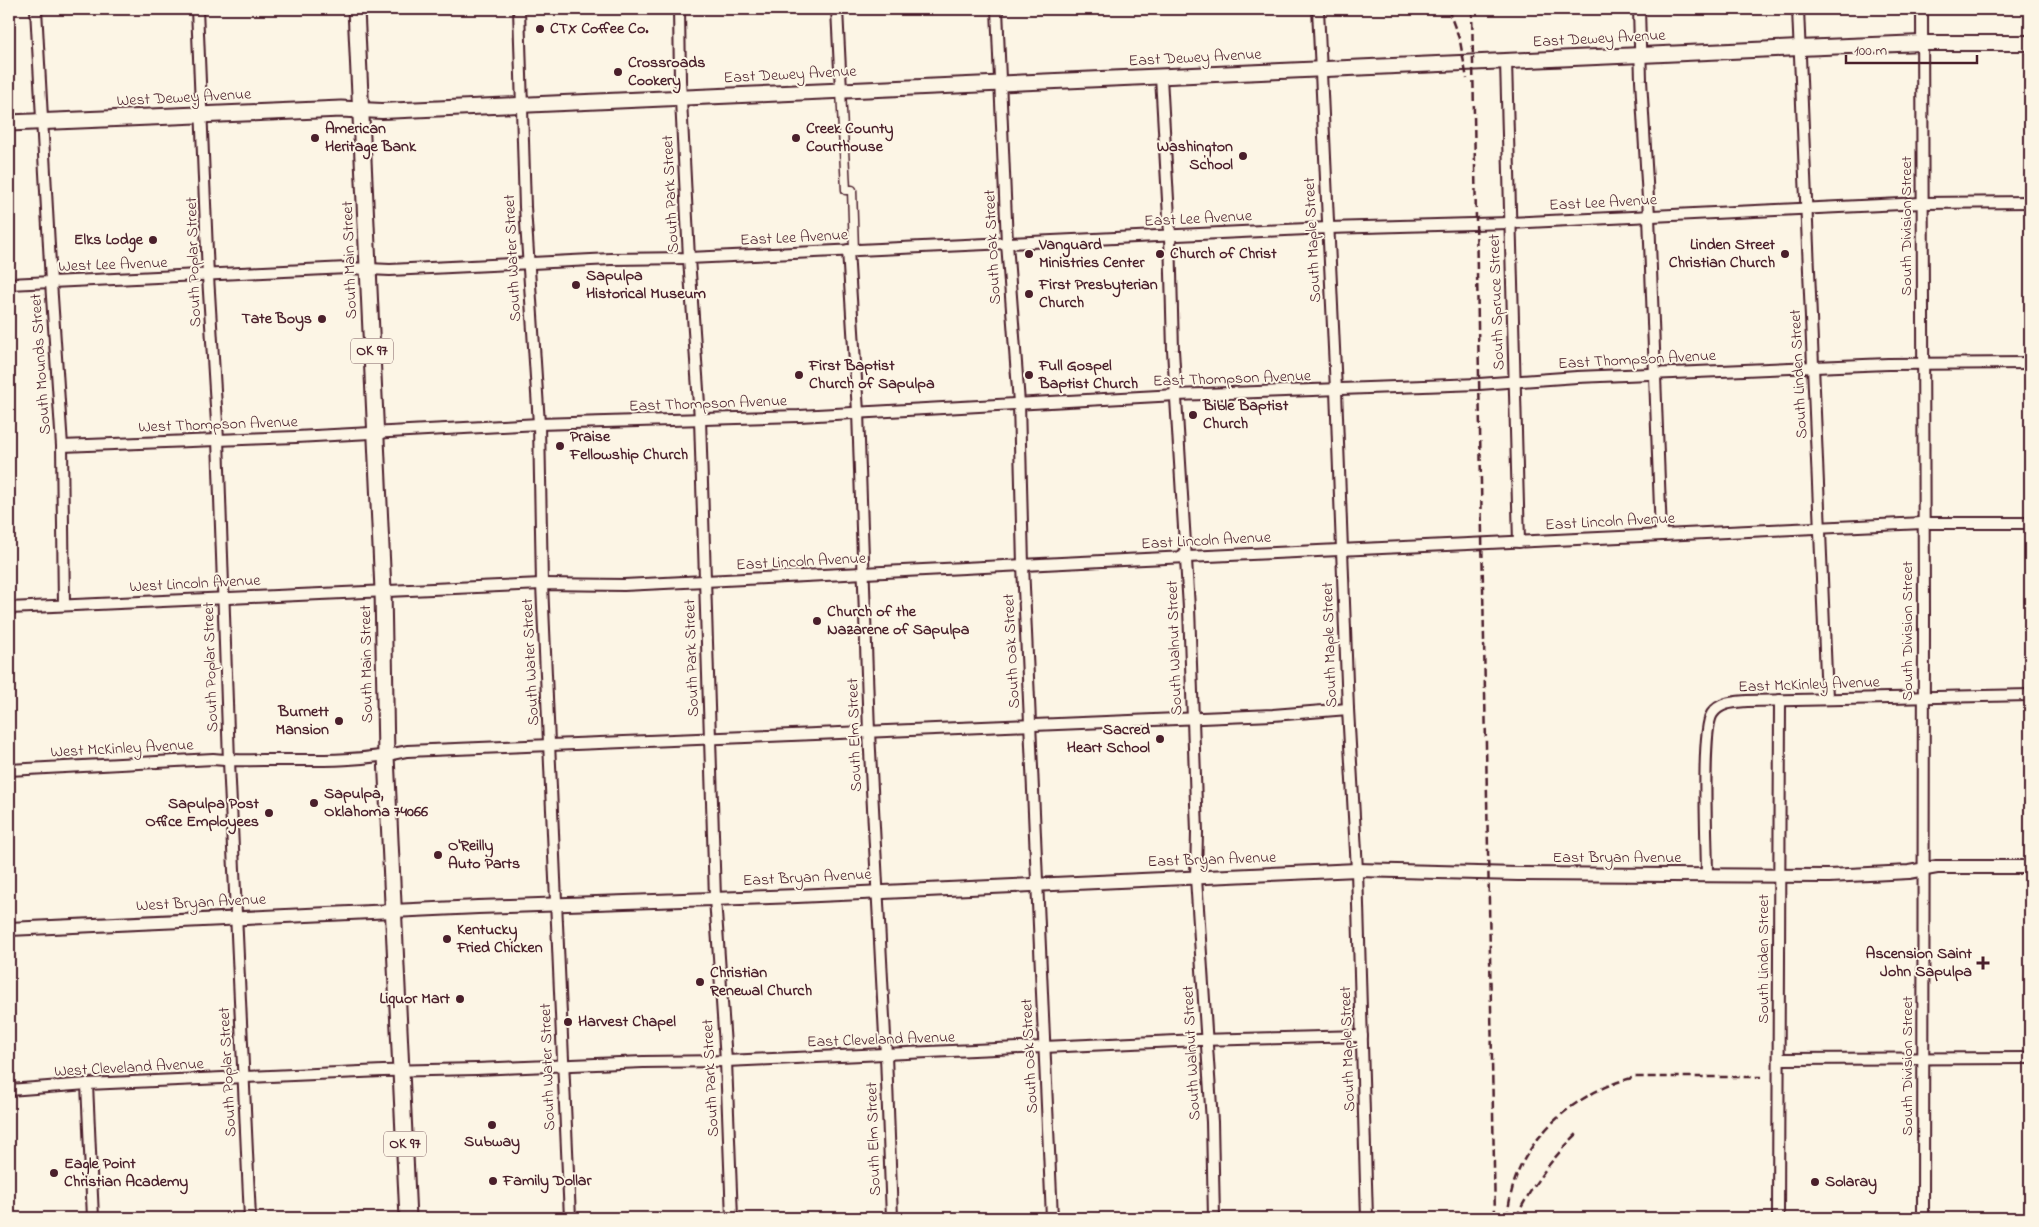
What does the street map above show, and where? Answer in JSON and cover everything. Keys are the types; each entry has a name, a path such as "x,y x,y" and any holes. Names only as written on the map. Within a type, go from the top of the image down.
{"main road":[{"name":"OK 97","path":"356,9 361,110"},
{"name":"East Dewey Avenue","path":"361,110 378,111 1922,43 2030,43"},
{"name":"West Dewey Avenue","path":"9,123 200,114 340,109 361,110"},
{"name":"South Main Street","path":"361,110 383,590 386,756 408,1218"}],"street":[{"name":"South Mounds Street","path":"36,9 50,282 62,446 64,605"},
{"name":"South Poplar Street","path":"197,9 200,114 218,439 229,761 250,1218"},
{"name":"South Water Street","path":"519,9 521,104 539,424 542,584 570,1218"},
{"name":"South Park Street","path":"679,9 681,97 689,258 700,419 716,898 726,1061 732,1218"},
{"path":"837,9 841,90"},
{"name":"South Oak Street","path":"997,9 1007,243 1019,404 1023,565 1052,1218"},
{"name":"South Maple Street","path":"1318,9 1336,390 1348,709 1357,870 1368,1218"},
{"path":"1639,9 1661,534"},
{"name":"South Linden Street","path":"1798,9 1827,698"},
{"name":"South Division Street","path":"1922,9 1924,523 1922,1218"},
{"name":"South Spruce Street","path":"1506,61 1519,542"},
{"name":"South Walnut Street","path":"1161,77 1170,236 1176,396 1186,557 1197,832 1196,878 1207,1040 1214,1218"},
{"name":"South Elm Street","path":"841,90 846,190 852,190 851,250 869,732 886,1055 892,1218"},
{"name":"East Lee Avenue","path":"368,269 400,270 529,262 689,258 1922,203 2030,202"},
{"name":"West Lee Avenue","path":"9,284 347,268 368,269"},
{"name":"East Thompson Avenue","path":"376,432 1514,382 1577,377 1922,363 2030,363"},
{"name":"West Thompson Avenue","path":"62,446 376,432"},
{"name":"East Lincoln Avenue","path":"383,590 542,584 624,586 1661,534 1821,529 1924,523 2030,524"},
{"name":"West Lincoln Avenue","path":"9,608 383,590"},
{"name":"East McKinley Avenue","path":"1707,875 1706,736 1712,714 1721,706 1730,703 1827,698 2030,695"},
{"name":"South Linden Street","path":"1778,1218 1780,700"},
{"path":"386,756 407,751 550,743 710,739 1273,715 1348,709"},
{"name":"West McKinley Avenue","path":"9,770 213,759 229,761 288,760 386,756"},
{"name":"East Bryan Avenue","path":"394,911 1357,870 1518,874 1849,875 1924,870 1937,867 2030,867"},
{"name":"West Bryan Avenue","path":"9,929 394,911"},
{"name":"East Cleveland Avenue","path":"401,1070 726,1061 1207,1040 1362,1036"},
{"path":"1778,1059 2030,1058"},
{"name":"West Cleveland Avenue","path":"9,1090 87,1084 401,1070"},
{"path":"87,1084 93,1218"}],"railway":[{"path":"1448,9 1460,41 1467,79"},
{"path":"1472,9 1495,1218"},
{"path":"1507,1218 1511,1192 1516,1177 1536,1142 1564,1112 1598,1090 1636,1077 1761,1077"},
{"path":"1516,1218 1543,1172 1578,1133"}],"place":[{"name":"CTX Coffee Co.","path":"540,29"},
{"name":"Crossroads Cookery","path":"618,72"},
{"name":"American Heritage Bank","path":"315,138"},
{"name":"Creek County Courthouse","path":"796,138"},
{"name":"Washington School","path":"1243,156"},
{"name":"Elks Lodge","path":"153,240"},
{"name":"Vanguard Ministries Center","path":"1029,254"},
{"name":"Church of Christ","path":"1160,254"},
{"name":"Linden Street Christian Church","path":"1785,254"},
{"name":"Sapulpa Historical Museum","path":"576,285"},
{"name":"First Presbyterian Church","path":"1029,294"},
{"name":"Tate Boys","path":"322,319"},
{"name":"First Baptist Church of Sapulpa","path":"799,375"},
{"name":"Full Gospel Baptist Church","path":"1029,375"},
{"name":"Bible Baptist Church","path":"1193,415"},
{"name":"Praise Fellowship Church","path":"560,446"},
{"name":"Church of the Nazarene of Sapulpa","path":"817,621"},
{"name":"Burnett Mansion","path":"339,721"},
{"name":"Sacred Heart School","path":"1160,739"},
{"name":"Sapulpa, Oklahoma 74066","path":"314,803"},
{"name":"Sapulpa Post Office Employees","path":"269,813"},
{"name":"O'Reilly Auto Parts","path":"438,855"},
{"name":"Kentucky Fried Chicken","path":"447,939"},
{"name":"Ascension Saint John Sapulpa","path":"1983,963"},
{"name":"Christian Renewal Church","path":"700,982"},
{"name":"Liquor Mart","path":"460,999"},
{"name":"Harvest Chapel","path":"568,1022"},
{"name":"Subway","path":"492,1125"},
{"name":"Eagle Point Christian Academy","path":"54,1173"},
{"name":"Family Dollar","path":"493,1181"},
{"name":"Solaray","path":"1815,1182"}]}
